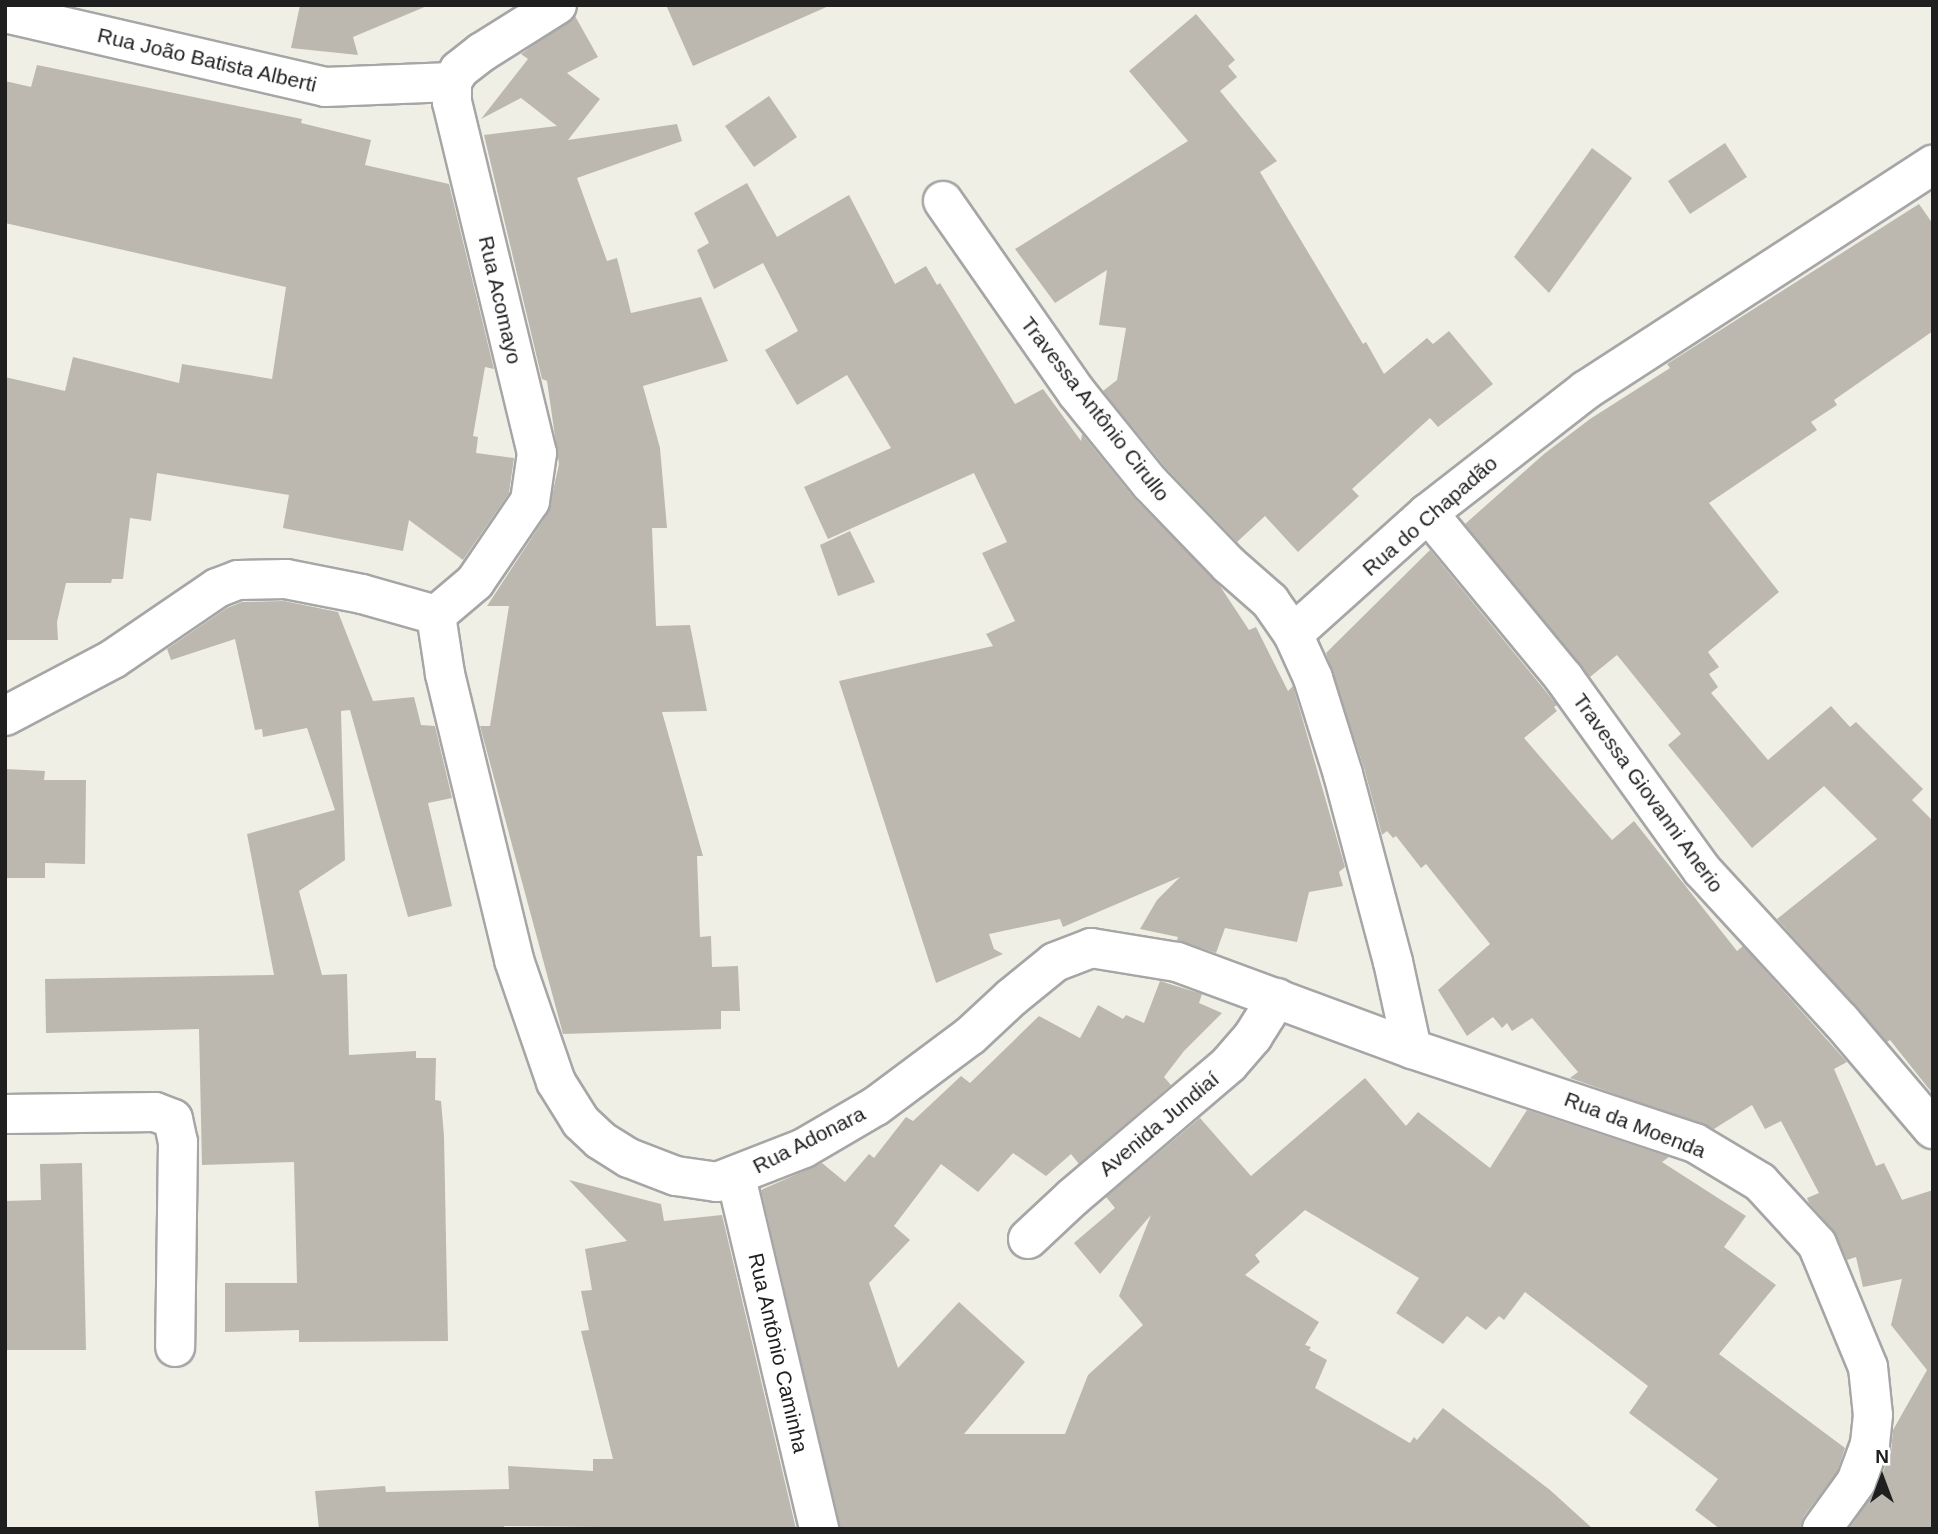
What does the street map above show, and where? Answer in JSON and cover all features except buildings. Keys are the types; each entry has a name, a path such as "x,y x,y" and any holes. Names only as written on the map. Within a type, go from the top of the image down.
{"street":[{"path":"452,82 459,70 482,52 557,5"},
{"name":"Rua João Batista Alberti","path":"5,13 325,87 452,82"},
{"name":"Rua Acomayo","path":"436,615 475,582 530,501 537,453 452,102 452,82"},
{"name":"Rua do Chapadão","path":"1293,634 1428,513 1586,390 1933,166"},
{"name":"Travessa Antônio Cirullo","path":"943,201 1070,383 1150,483 1229,565 1270,601 1293,634"},
{"name":"Travessa Giovanni Anerio","path":"1428,513 1564,678 1702,870 1876,1060 1933,1129"},
{"path":"5,716 113,659 217,588 238,580 286,579 362,594 436,615"},
{"name":"Rua Adonara","path":"436,615 445,674 514,960 556,1082 581,1122 600,1140 629,1158 676,1176 717,1182 736,1177 804,1147 876,1106 970,1036 1055,962 1091,948 1177,962 1412,1049"},
{"path":"1293,634 1313,678 1343,774 1393,962 1412,1049"},
{"name":"Avenida Jundiaí","path":"1028,1239 1073,1197 1229,1064 1253,1036 1277,998"},
{"name":"Rua da Moenda","path":"1412,1049 1695,1143 1760,1182 1817,1244 1868,1367 1873,1415 1870,1444 1856,1482 1822,1529"},
{"path":"5,1114 155,1112 173,1119 178,1142 175,1347"},
{"name":"Rua Antônio Caminha","path":"736,1177 819,1529"}]}
